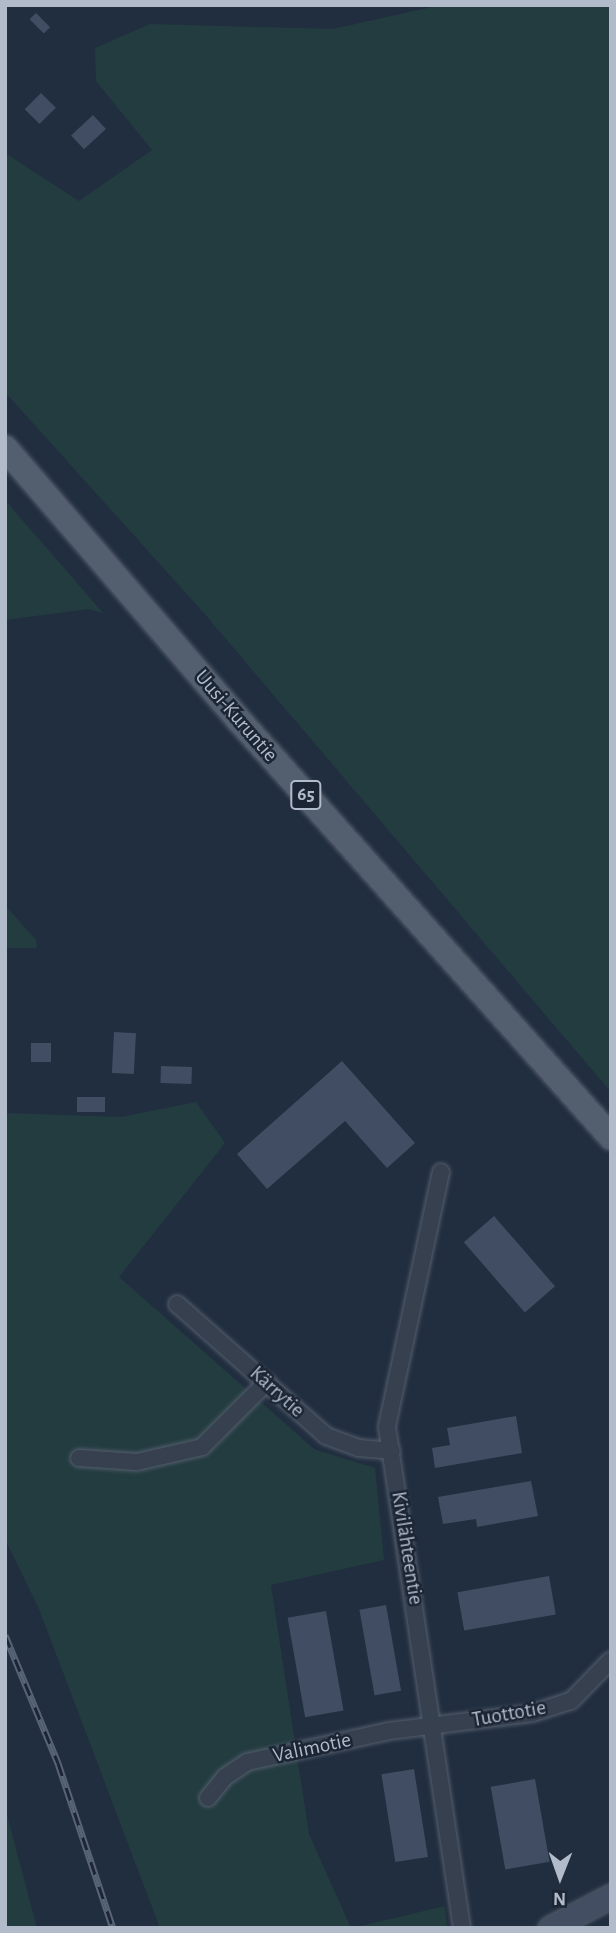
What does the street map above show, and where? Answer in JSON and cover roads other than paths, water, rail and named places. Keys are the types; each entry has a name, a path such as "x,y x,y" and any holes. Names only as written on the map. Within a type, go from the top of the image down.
{"main road":[{"name":"Uusi-Kuruntie","path":"5,448 237,718 611,1137"},
{"path":"550,1928 611,1896"}],"street":[{"name":"Kivilähteentie","path":"441,1172 387,1427 462,1928"},
{"name":"Kärrytie","path":"177,1304 326,1436 359,1448 391,1451"},
{"path":"79,1458 136,1461 202,1447 267,1382"},
{"name":"Tuottotie","path":"430,1727 533,1713 571,1701 611,1660"},
{"name":"Valimotie","path":"208,1798 225,1777 247,1762 388,1731 430,1727"}],"railway":[{"path":"5,1635 58,1763 113,1928"}]}
